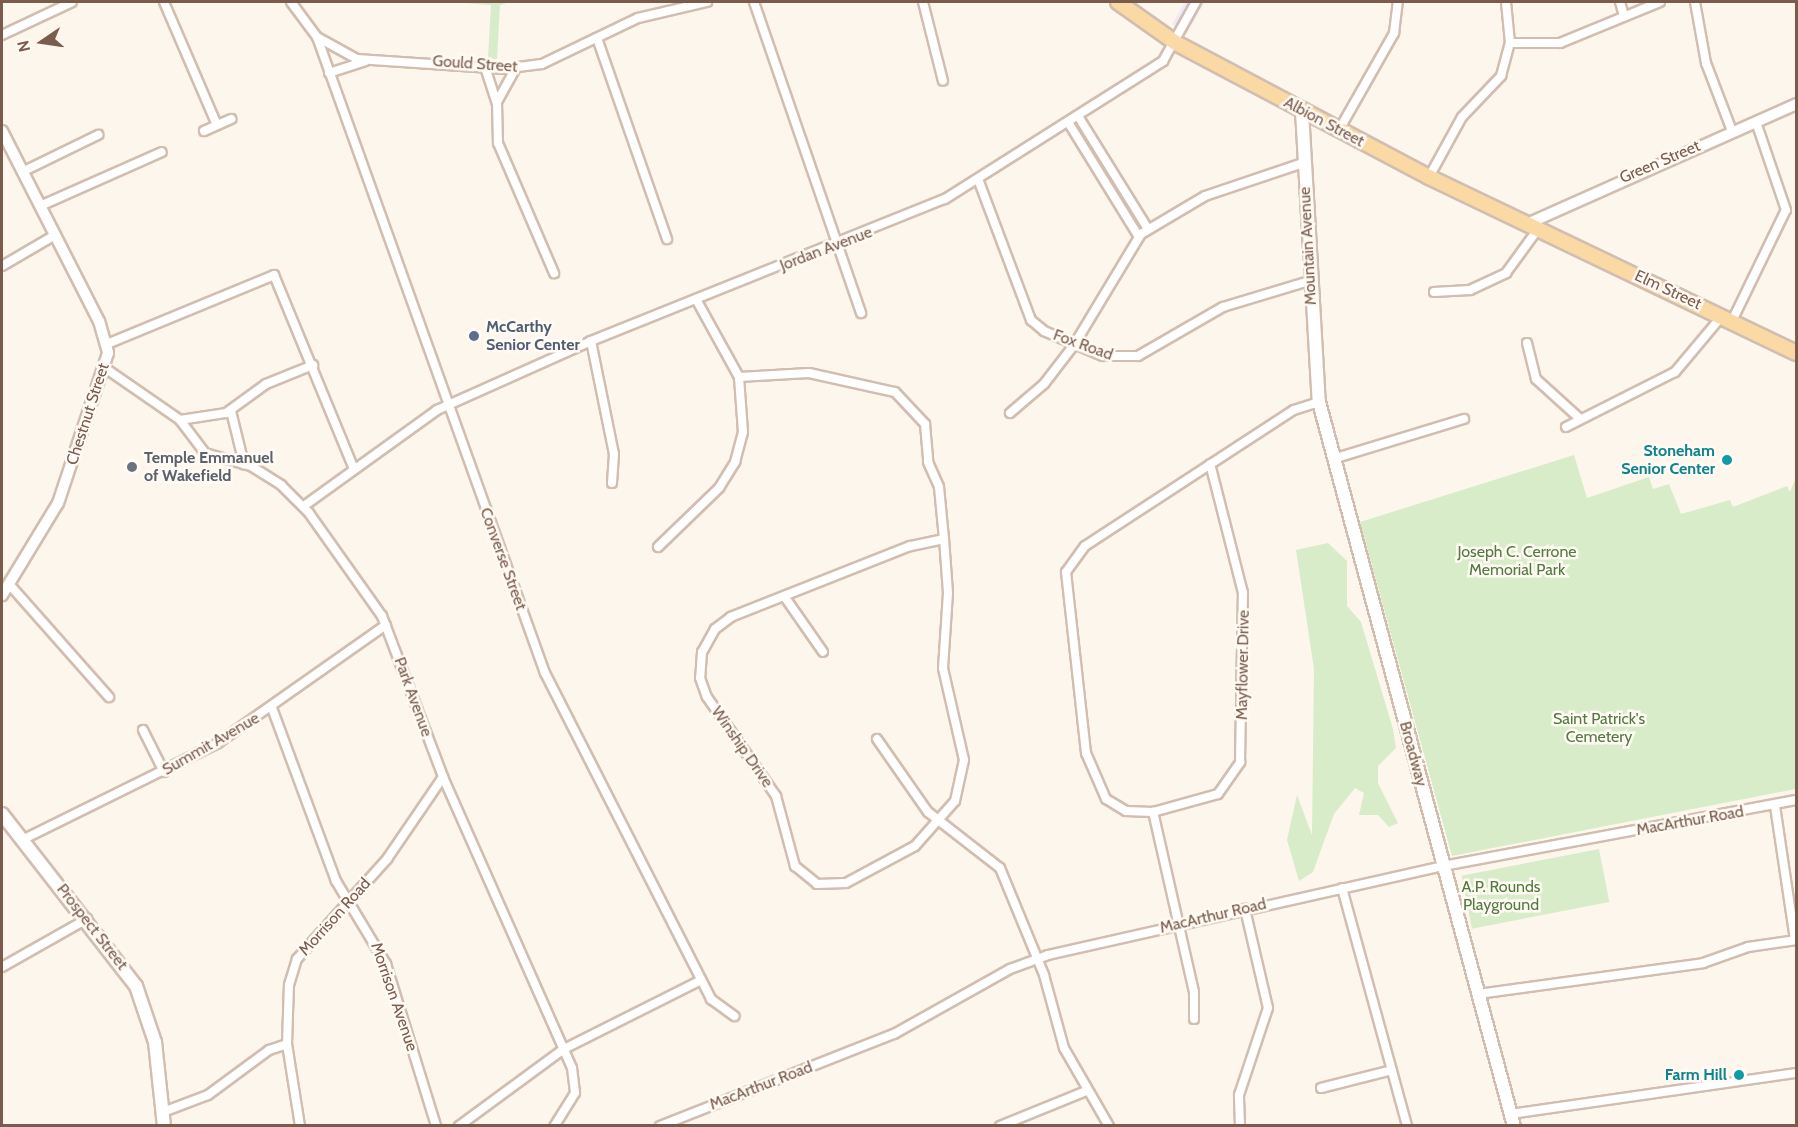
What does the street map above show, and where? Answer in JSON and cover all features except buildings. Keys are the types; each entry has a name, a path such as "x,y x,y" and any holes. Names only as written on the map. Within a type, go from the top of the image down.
{"main road":[{"name":"Albion Street","path":"1118,2 1176,43 1429,177 1532,227"},
{"name":"Mountain Avenue","path":"1302,111 1309,281 1316,381"},
{"name":"Elm Street","path":"1532,227 1797,353"},
{"name":"Broadway","path":"1316,381 1333,459 1513,1120"},
{"name":"Prospect Street","path":"2,814 123,965 142,1001 157,1052 161,1122"}],"street":[{"path":"2,35 72,2"},
{"path":"164,2 217,125"},
{"name":"Gould Street","path":"291,2 317,37 365,60 516,68 551,61 638,18 706,2"},
{"path":"754,2 861,313"},
{"path":"923,2 944,81"},
{"name":"Jordan Avenue","path":"304,507 354,469 448,406 591,341 920,212 978,179 1161,62 1176,43 1196,2"},
{"path":"1339,130 1394,33 1398,2"},
{"path":"1429,177 1465,113 1497,84 1510,43 1506,2"},
{"path":"1620,2 1624,16"},
{"path":"1510,43 1560,43 1660,2"},
{"path":"1695,2 1706,63 1732,131"},
{"name":"Converse Street","path":"317,37 545,673 701,980 716,1005 734,1016"},
{"path":"597,38 667,239"},
{"path":"329,73 365,60"},
{"path":"485,66 497,103 498,143 554,273"},
{"path":"497,103 516,68"},
{"name":"Green Street","path":"1532,227 1732,131 1797,104"},
{"path":"1078,116 1148,229"},
{"path":"204,131 231,119"},
{"path":"1068,122 1138,237"},
{"path":"1566,427 1578,417 1671,375 1696,354 1727,319 1786,210 1756,122"},
{"name":"Chestnut Street","path":"2,131 107,344 105,368 58,503 2,596"},
{"path":"22,172 98,135"},
{"path":"40,206 162,152"},
{"path":"1010,413 1044,384 1074,345 1138,237 1214,192 1304,163"},
{"name":"Fox Road","path":"978,179 1031,320 1074,345 1131,358 1223,307 1309,281"},
{"path":"1434,292 1470,290 1506,273 1532,227"},
{"path":"2,266 55,235"},
{"path":"107,344 270,274 280,281 354,469"},
{"path":"658,547 709,501 735,462 744,416 739,377 696,299"},
{"path":"591,341 614,458 612,483"},
{"path":"1527,343 1536,379 1578,417"},
{"path":"180,420 231,411 266,384 313,365"},
{"name":"Park Avenue","path":"105,368 180,420 206,453 244,464 271,477 304,507 386,625 443,777 564,1049 576,1088 554,1125"},
{"name":"Winship Drive","path":"739,377 787,372 872,383 903,397 928,431 944,539 948,604 943,668 964,760 955,801 941,822 920,843 846,884 822,886 798,870 776,796 707,697 700,672 704,646 720,624 910,546 944,539"},
{"path":"1194,1019 1194,992 1175,925 1153,812 1131,812 1111,803 1091,769 1065,589 1069,563 1084,546 1210,464 1294,410 1319,402"},
{"path":"231,411 244,464"},
{"path":"1333,459 1464,419"},
{"name":"Mayflower Drive","path":"1153,812 1218,794 1240,762 1243,593 1210,464"},
{"path":"9,584 108,697"},
{"path":"784,596 823,652"},
{"name":"Summit Avenue","path":"22,840 164,772 272,708 386,625"},
{"name":"Morrison Avenue","path":"272,708 347,902 386,964 436,1125"},
{"path":"143,730 164,772"},
{"path":"877,739 924,807 1000,868 1037,959 1064,1048 1086,1091 1109,1125"},
{"name":"Morrison Road","path":"300,1125 287,1044 294,966 396,846 443,777"},
{"name":"MacArthur Road","path":"660,1125 894,1034 1037,959 1175,925 1443,866 1775,806 1797,800"},
{"path":"1478,994 1703,963 1748,947 1796,940 1775,806"},
{"path":"1342,888 1407,1125"},
{"path":"1240,1125 1239,1095 1268,1003 1245,909"},
{"path":"2,967 87,919"},
{"path":"459,1125 564,1049 701,980"},
{"path":"161,1122 208,1095 269,1050 287,1044"},
{"path":"1321,1089 1392,1070"},
{"path":"1513,1120 1797,1073"},
{"path":"1000,1125 1016,1123 1086,1091"}],"shaded area":[{"path":"1185,2 1205,2 1187,33 1172,24"}],"green space":[{"path":"451,2 510,2 500,5 497,59 488,58 491,5"},
{"path":"1574,455 1587,498 1649,477 1653,489 1669,484 1681,514 1730,500 1733,507 1787,486 1790,492 1796,477 1796,789 1452,856 1360,522"},
{"path":"1328,543 1347,561 1347,606 1361,622 1393,729 1396,748 1378,766 1378,783 1398,823 1389,827 1378,815 1359,815 1364,793 1355,788 1334,814 1313,872 1299,881 1287,840 1297,795 1312,835 1314,669 1296,550"},
{"name":"A.P. Rounds Playground","path":"1599,849 1609,902 1472,929 1462,876"}],"place":[{"name":"McCarthy Senior Center","path":"474,336"},
{"name":"Stoneham Senior Center","path":"1727,460"},
{"name":"Temple Emmanuel of Wakefield","path":"132,467"},
{"name":"Farm Hill","path":"1739,1075"}],"park label":[{"name":"Joseph C. Cerrone Memorial Park","path":"1517,561"},
{"name":"Saint Patrick's Cemetery","path":"1599,728"}]}
